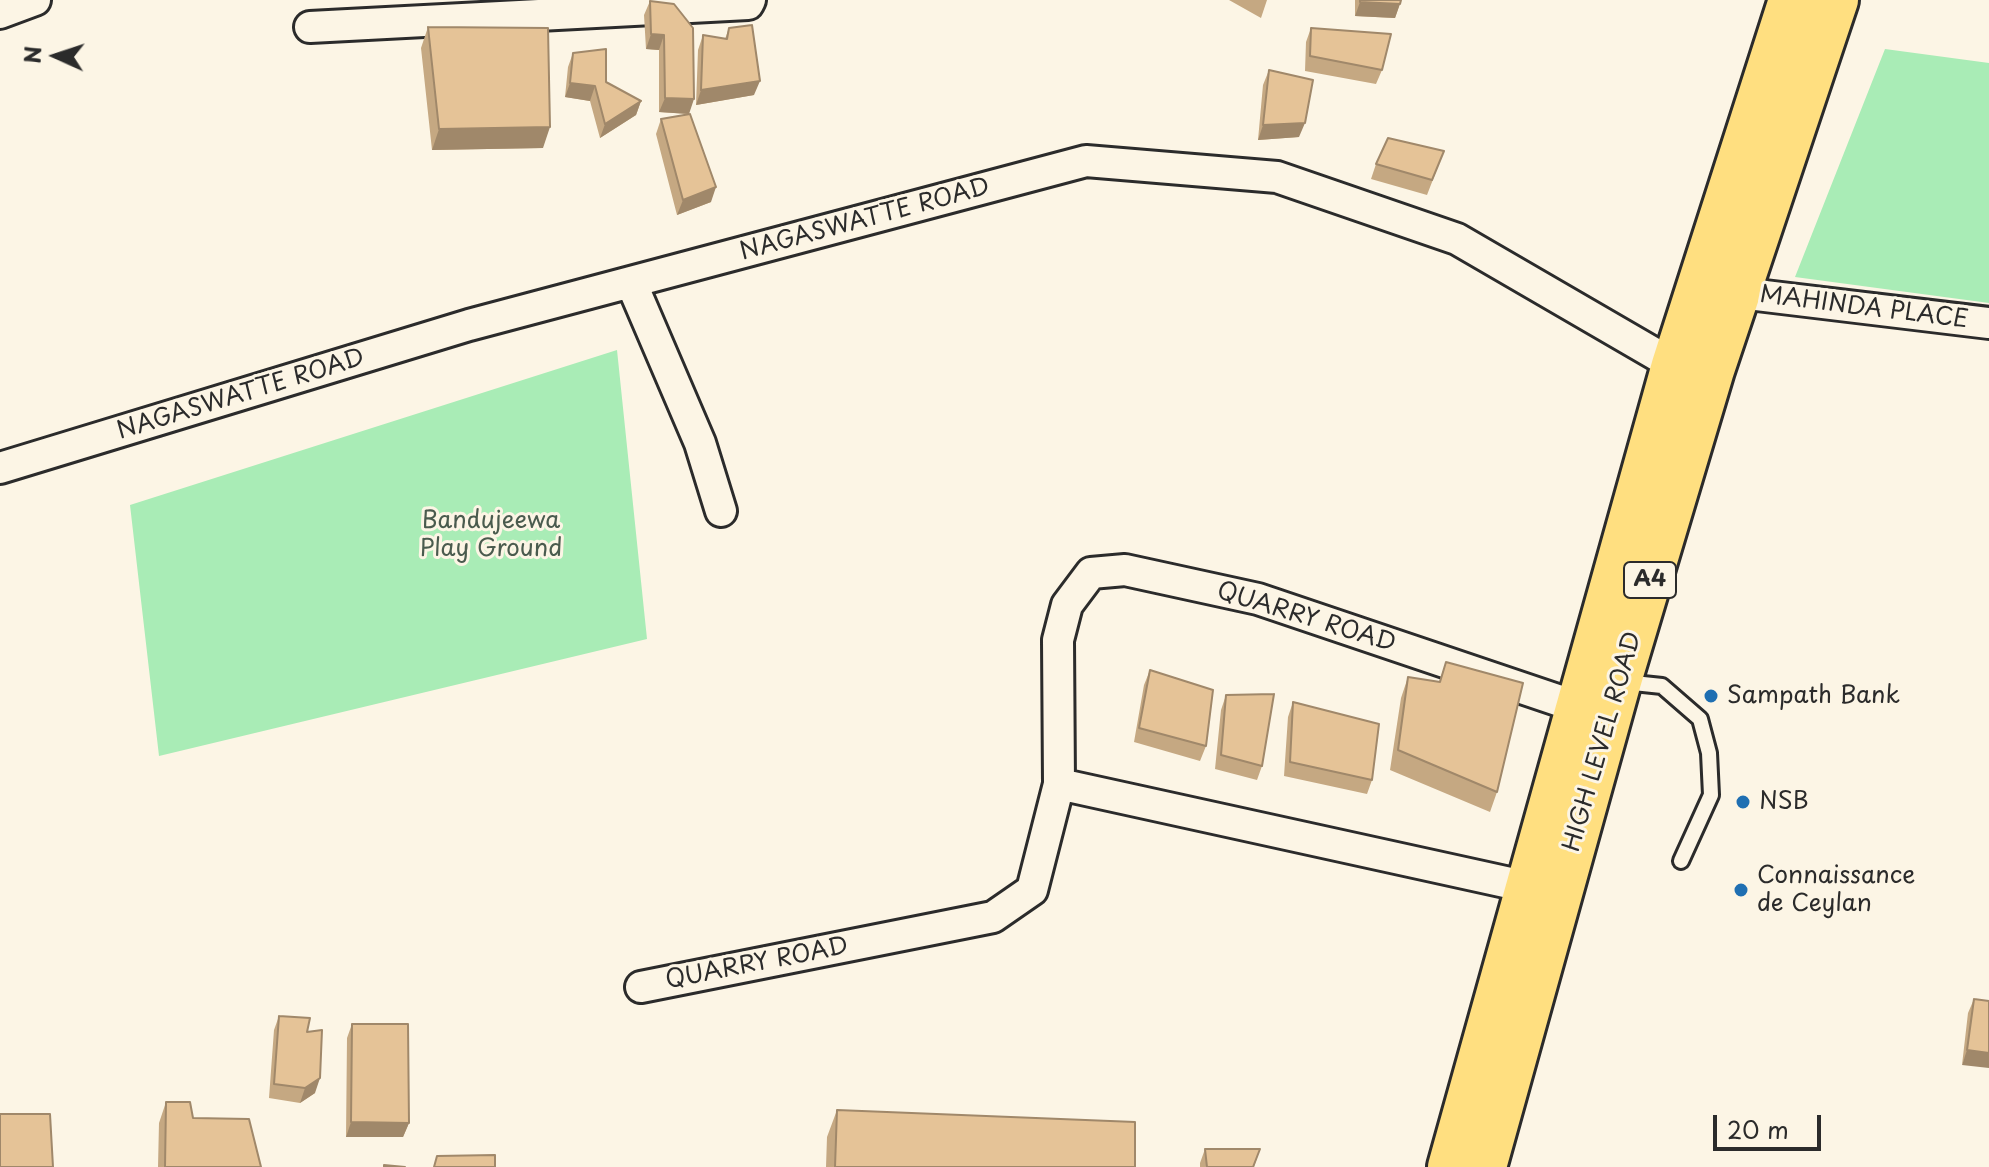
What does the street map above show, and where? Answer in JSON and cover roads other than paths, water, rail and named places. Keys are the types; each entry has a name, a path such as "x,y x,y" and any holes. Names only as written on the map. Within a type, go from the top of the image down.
{"highway":[{"name":"HIGH LEVEL ROAD","path":"1484,1167 1619,681 1693,367 1791,0"},
{"name":"HIGH LEVEL ROAD","path":"1450,1167 1578,707 1693,367 1740,293 1836,0"}],"street":[{"path":"0,13 35,0"},
{"path":"310,27 748,4 750,0"},
{"name":"NAGASWATTE ROAD","path":"0,468 469,325 1086,161 1277,177 1457,239 1693,367"},
{"path":"631,282 700,443 721,511"},
{"name":"MAHINDA PLACE","path":"1740,293 1989,323"},
{"name":"QUARRY ROAD","path":"641,987 993,917 1032,890 1059,784 1058,640 1067,605 1091,573 1125,570 1258,599 1578,707"},
{"path":"1059,784 1528,887"}],"lane":[{"path":"1619,681 1662,686 1700,719 1709,753 1711,795 1681,861"}],"place":[{"name":"Sampath Bank","path":"1711,696"},
{"name":"NSB","path":"1743,802"},
{"name":"Connaissance de Ceylan","path":"1741,890"}],"park label":[{"name":"Bandujeewa Play Ground","path":"491,535"}]}
